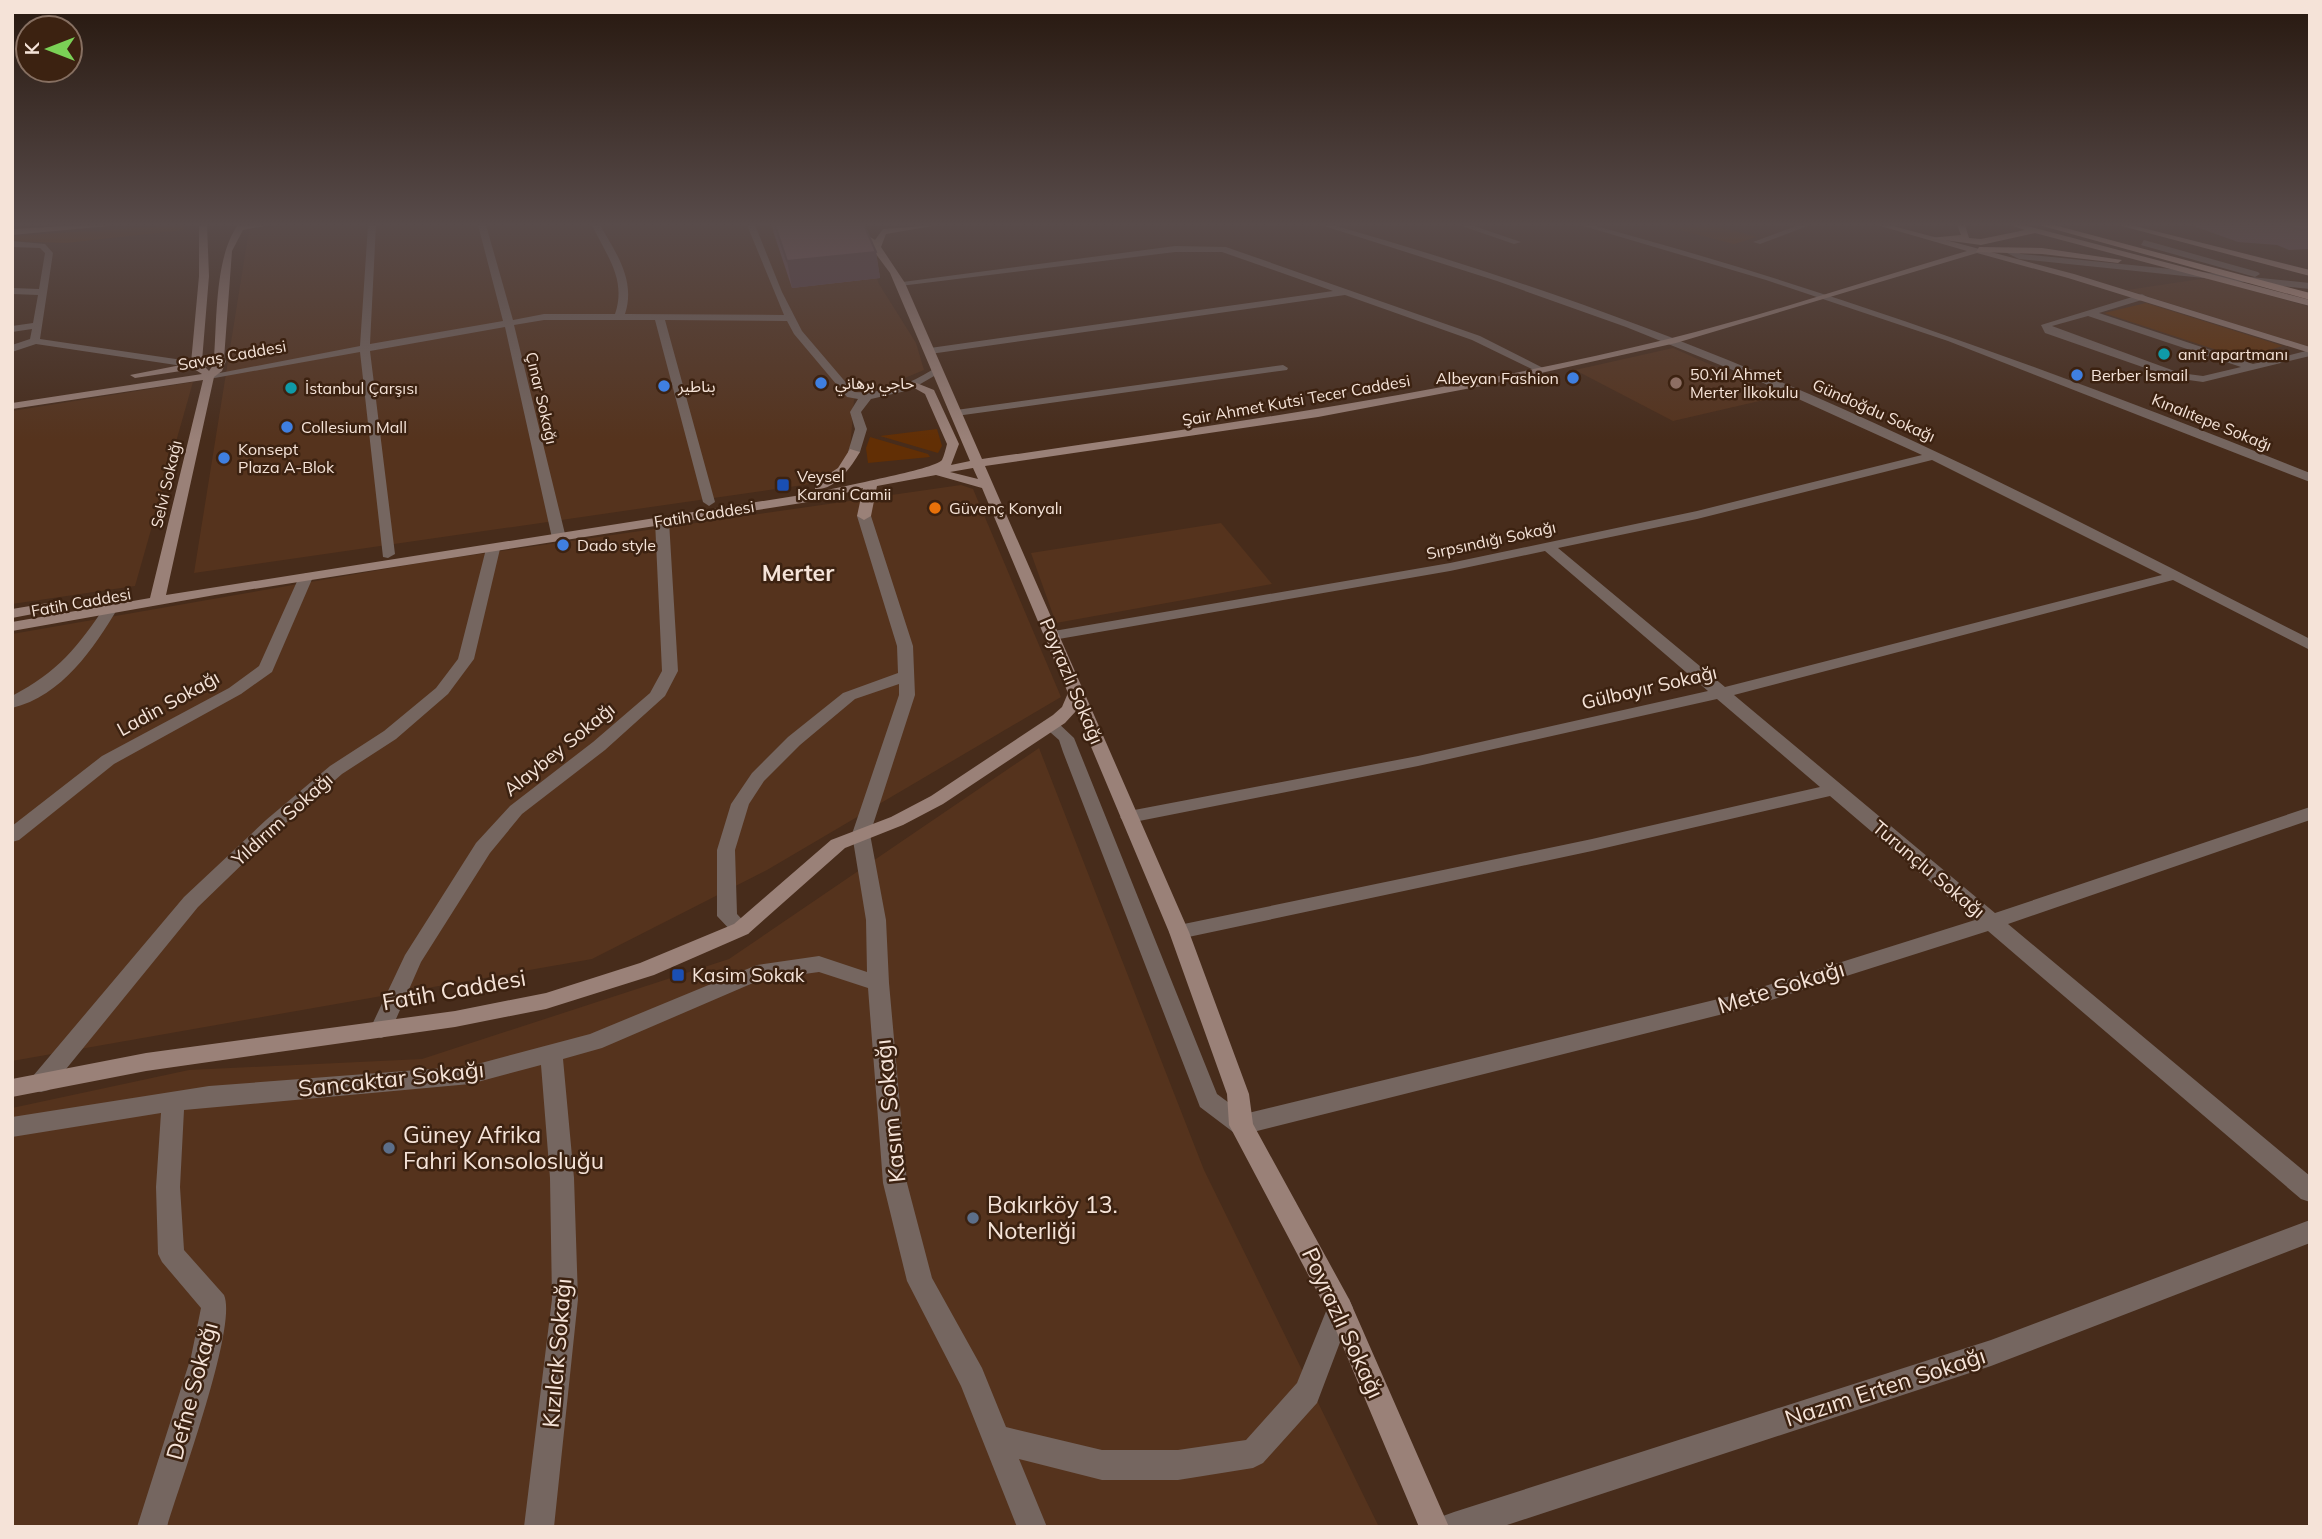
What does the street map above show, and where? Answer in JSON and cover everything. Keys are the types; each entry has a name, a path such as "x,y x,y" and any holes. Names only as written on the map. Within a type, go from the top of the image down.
{"main road":[{"path":"202,297 196,365 209,376 221,361 225,297"},
{"name":"Poyrazlı Sokağı","path":"906,297 930,351 936,373 980,463 1179,932 1238,1094 1241,1125 1340,1308 1434,1527"},
{"name":"Şair Ahmet Kutsi Tecer Caddesi","path":"980,463 1318,414 1542,370 1672,341 1818,297"},
{"path":"2142,297 2310,351"},
{"path":"2289,297 2310,303"},
{"name":"Savaş Caddesi","path":"13,404 221,361"},
{"name":"Savaş Caddesi","path":"13,404 209,376"},
{"name":"Selvi Sokağı","path":"158,595 209,376"},
{"path":"914,385 930,392 953,444 947,462 927,473"},
{"path":"855,452 862,477 864,516"},
{"path":"819,486 843,470 855,452"},
{"name":"Fatih Caddesi","path":"12,614 306,577 493,549 709,502 862,477 927,473 980,463"},
{"path":"927,473 956,476 989,486"},
{"name":"Fatih Caddesi","path":"12,627 111,608 158,595 388,554 662,521 821,496 862,477"},
{"name":"Fatih Caddesi","path":"12,1088 146,1062 381,1029 546,1001 647,969 741,929 828,852 937,800 1050,725 1069,709 1076,693"},
{"path":"1050,725 1079,726 1095,736"}],"street":[{"path":"36,341 42,297"},
{"path":"368,297 365,348 388,554"},
{"name":"Çınar Sokağı","path":"499,297 520,365 558,534"},
{"path":"619,317 627,297"},
{"path":"782,297 798,332 851,395 867,397 914,385 936,373"},
{"path":"930,351 1314,297"},
{"path":"1361,297 1476,338 1542,370"},
{"name":"Gündoğdu Sokağı","path":"1544,297 1672,341 1932,456 2310,645"},
{"name":"Kınalıtepe Sokağı","path":"1829,297 2020,363 2310,478"},
{"path":"2142,297 2046,325 2049,331 2178,376 2203,380 2310,351"},
{"path":"2091,313 2253,367"},
{"name":"Savaş Caddesi","path":"209,376 552,317 791,318"},
{"path":"659,317 709,502"},
{"path":"12,328 38,325"},
{"path":"12,349 36,341 196,365"},
{"path":"956,413 1283,368"},
{"path":"855,452 861,429 855,414 856,408 867,397"},
{"name":"Sırpsındığı Sokağı","path":"1053,635 1450,567 1697,515 1932,456"},
{"name":"Kasım Sokağı","path":"864,516 894,601 905,646 906,695 861,834 876,920 878,983 895,1182 920,1281 972,1378 1032,1527"},
{"name":"Alaybey Sokağı","path":"381,1029 412,960 483,848 516,810 599,746 657,696 670,671 662,521"},
{"name":"Turunçlu Sokağı","path":"1548,546 2310,1191"},
{"name":"Yıldırım Sokağı","path":"41,1083 191,902 273,824 337,770 390,735 442,691 466,659 493,549"},
{"name":"Gülbayır Sokağı","path":"1129,817 1418,761 1722,693 2174,576"},
{"name":"Ladin Sokağı","path":"12,836 108,760 235,691 266,669 306,577"},
{"path":"12,703 51,682 80,657 111,608"},
{"path":"741,929 727,916 726,850 740,804 758,777 794,741 849,696 906,676"},
{"name":"Poyrazlı Sokağı","path":"1050,725 1066,738 1072,752 1208,1100 1241,1125"},
{"path":"1179,932 1592,845 1834,789"},
{"name":"Mete Sokağı","path":"1241,1125 1743,1000 1992,922 2310,813"},
{"name":"Sancaktar Sokağı","path":"12,1127 173,1101 470,1075 594,1042 757,974 819,964 878,983"},
{"name":"Kızılcık Sokağı","path":"539,1527 565,1300 562,1178 551,1053"},
{"name":"Defne Sokağı","path":"152,1527 205,1357 215,1304 172,1254 168,1187 173,1101"},
{"name":"Nazım Erten Sokağı","path":"1454,1527 1991,1353 2310,1231"},
{"path":"998,1439 1102,1465 1178,1465 1253,1453 1307,1393 1340,1308"}],"shaded area":[{"path":"238,297 887,297 916,343 924,370 854,399 849,464 817,483 194,573"},
{"path":"2149,297 2274,297 2310,307 2310,347"},
{"path":"2146,303 2283,346 2241,358 2104,313"},
{"name":"50.Yıl Ahmet Merter İlkokulu","path":"1673,348 1781,396 1673,421 1575,370"},
{"path":"193,382 135,586 12,604 12,411"},
{"path":"937,429 942,446 938,453 880,436"},
{"path":"870,437 928,454 930,457 868,463 866,448"},
{"path":"961,485 973,489 1061,697 767,870 592,959 12,1061 12,634 431,561"},
{"path":"1221,523 1272,584 1056,623 1031,553"},
{"path":"1039,748 1204,1170 1379,1527 12,1527 12,1108 189,1070 422,1059 729,959"}],"place":[{"name":"anıt apartmanı","path":"2164,354"},
{"name":"Berber İsmail","path":"2077,375"},
{"name":"Albeyan Fashion","path":"1573,378"},
{"name":"حاجي برهاني","path":"821,383"},
{"name":"50.Yıl Ahmet Merter İlkokulu","path":"1676,383"},
{"name":"بناطير","path":"664,386"},
{"name":"İstanbul Çarşısı","path":"291,388"},
{"name":"Collesium Mall","path":"287,427"},
{"name":"Konsept Plaza A-Blok","path":"224,458"},
{"name":"Veysel Karani Camii","path":"783,485"},
{"name":"Güvenç Konyalı","path":"935,508"},
{"name":"Dado style","path":"563,545"},
{"name":"Kasim Sokak","path":"678,975"},
{"name":"Güney Afrika Fahri Konsolosluğu","path":"389,1148"},
{"name":"Bakırköy 13. Noterliği","path":"973,1218"}],"district":[{"name":"Merter","path":"798,573"}]}
